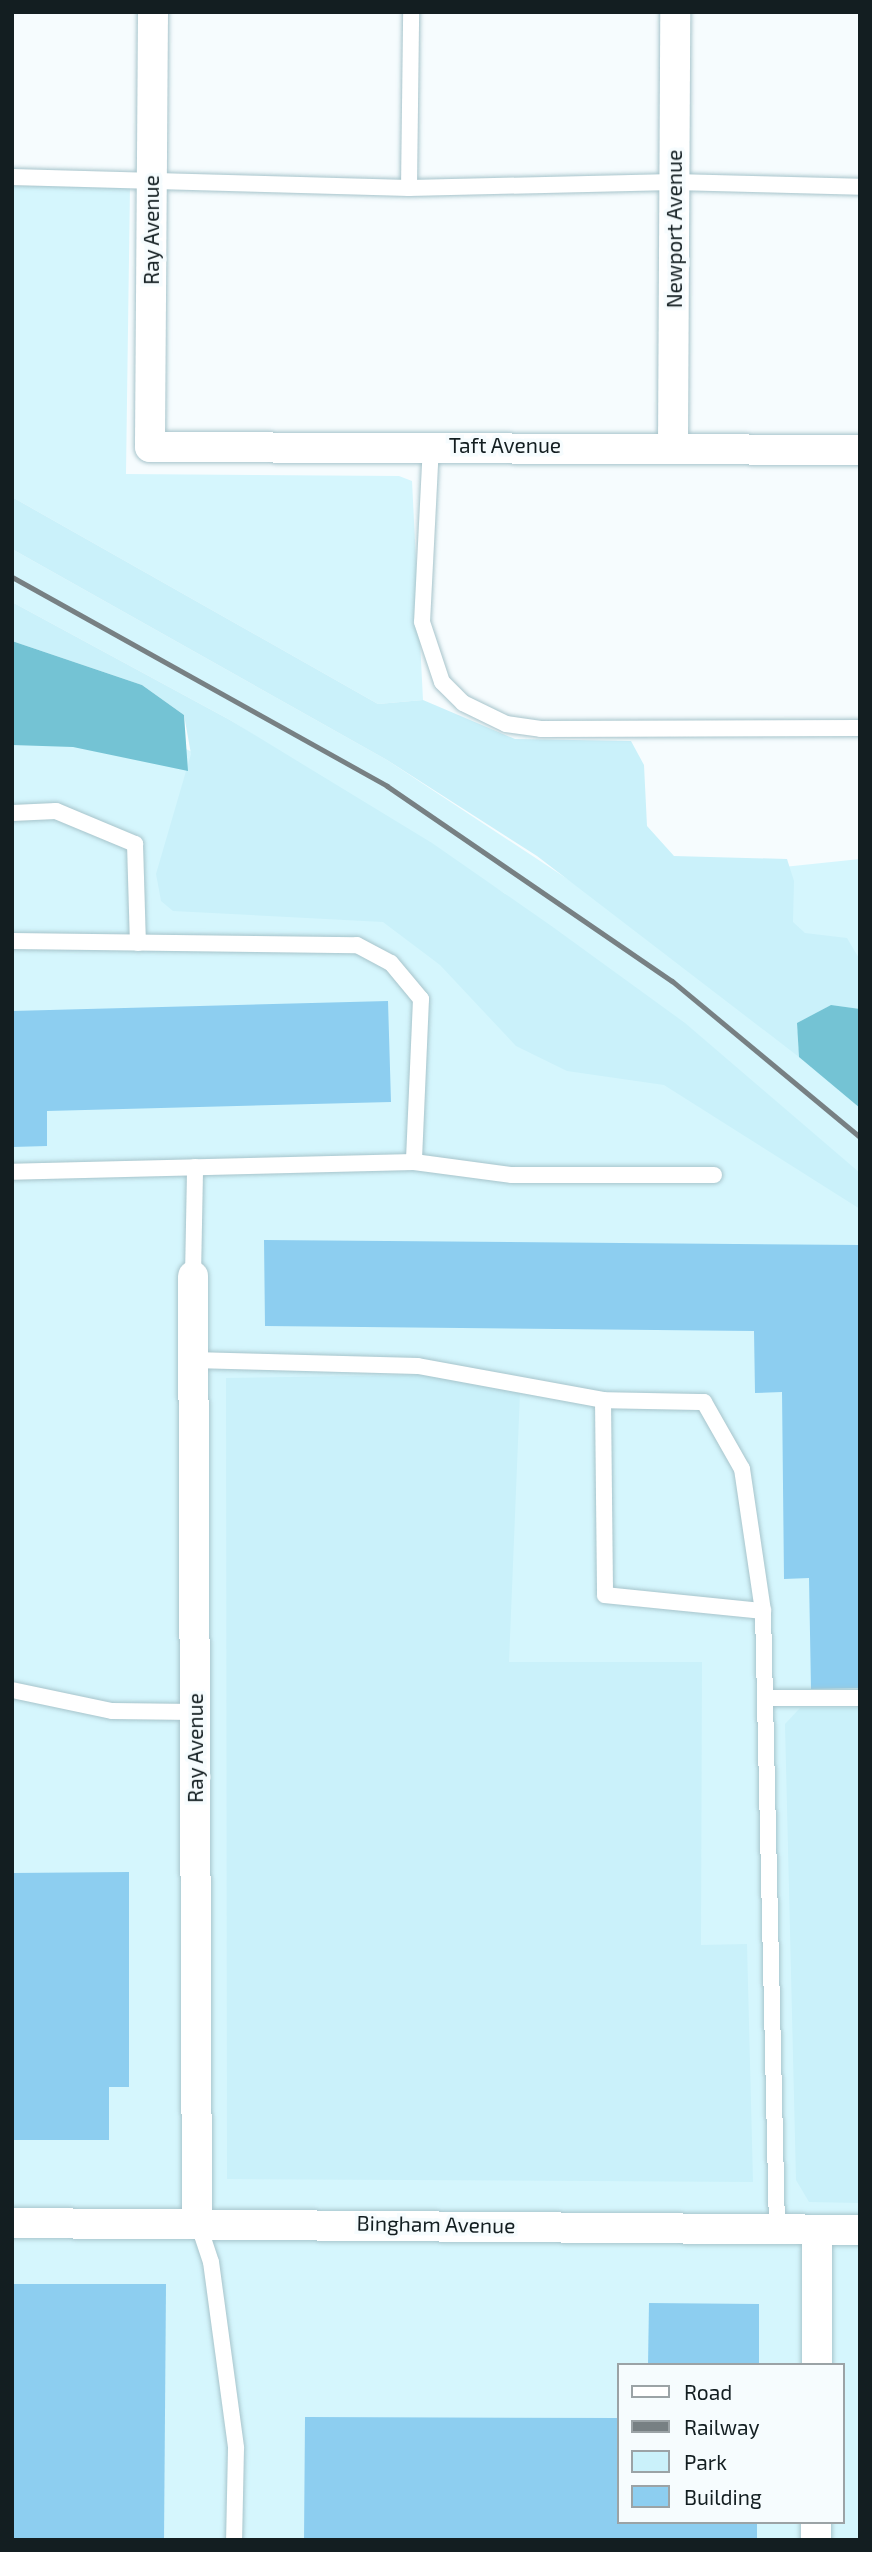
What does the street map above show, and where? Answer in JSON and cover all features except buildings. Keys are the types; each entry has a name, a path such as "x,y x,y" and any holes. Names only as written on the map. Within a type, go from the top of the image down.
{"street":[{"name":"Ray Avenue","path":"150,447 153,12"},
{"name":"Newport Avenue","path":"674,446 675,12"},
{"name":"Taft Avenue","path":"150,447 674,446 860,450"},
{"name":"Ray Avenue","path":"192,1276 197,2220"},
{"name":"Bingham Avenue","path":"12,2223 197,2220 860,2230"},
{"path":"817,2230 817,2363"}],"lane":[{"path":"409,188 411,12"},
{"path":"12,177 409,188 674,182 860,187"},
{"path":"431,445 422,622 442,682 463,703 506,724 541,729 860,728"},
{"path":"12,813 56,811 135,844 138,943"},
{"path":"12,941 357,946 391,963 421,999 414,1162"},
{"path":"12,1172 414,1162 513,1175 714,1175"},
{"path":"192,1276 195,1167"},
{"path":"193,1360 418,1366 603,1401 704,1402 742,1469 763,1611 777,2229"},
{"path":"603,1401 605,1595 763,1611"},
{"path":"12,1690 112,1711 194,1713"},
{"path":"765,1698 860,1698"},
{"path":"197,2220 211,2262 236,2448 234,2540"}],"shaded area":[{"path":"12,186 130,186 126,474 399,476 412,481 423,700 378,704 12,497"},
{"path":"12,549 387,760 581,888 860,859 860,2540 12,2540 12,670 507,895 230,720 12,602"},
{"path":"12,641 142,685 184,715 188,771 73,747 12,745"},
{"path":"831,1005 860,1009 860,1108 799,1057 797,1023"}],"green space":[{"path":"12,497 378,704 423,700 515,739 631,741 644,765 647,826 674,856 787,859 794,881 793,922 805,933 847,938 860,960 860,1009 831,1005 797,1023 799,1057 537,856 387,760 12,549"},
{"path":"12,602 230,720 432,843 550,925 685,1023 860,1173 860,1209 664,1085 567,1071 516,1046 440,965 383,922 173,911 161,901 156,874 191,754 184,715 142,685 12,641"},
{"path":"425,1375 520,1393 509,1662 702,1662 701,1945 747,1944 753,2182 227,2179 226,1378"},
{"path":"800,1708 860,1708 860,2203 809,2202 796,2180 785,1724"}],"railway":[{"path":"12,577 387,786 672,981 860,1137"}]}
